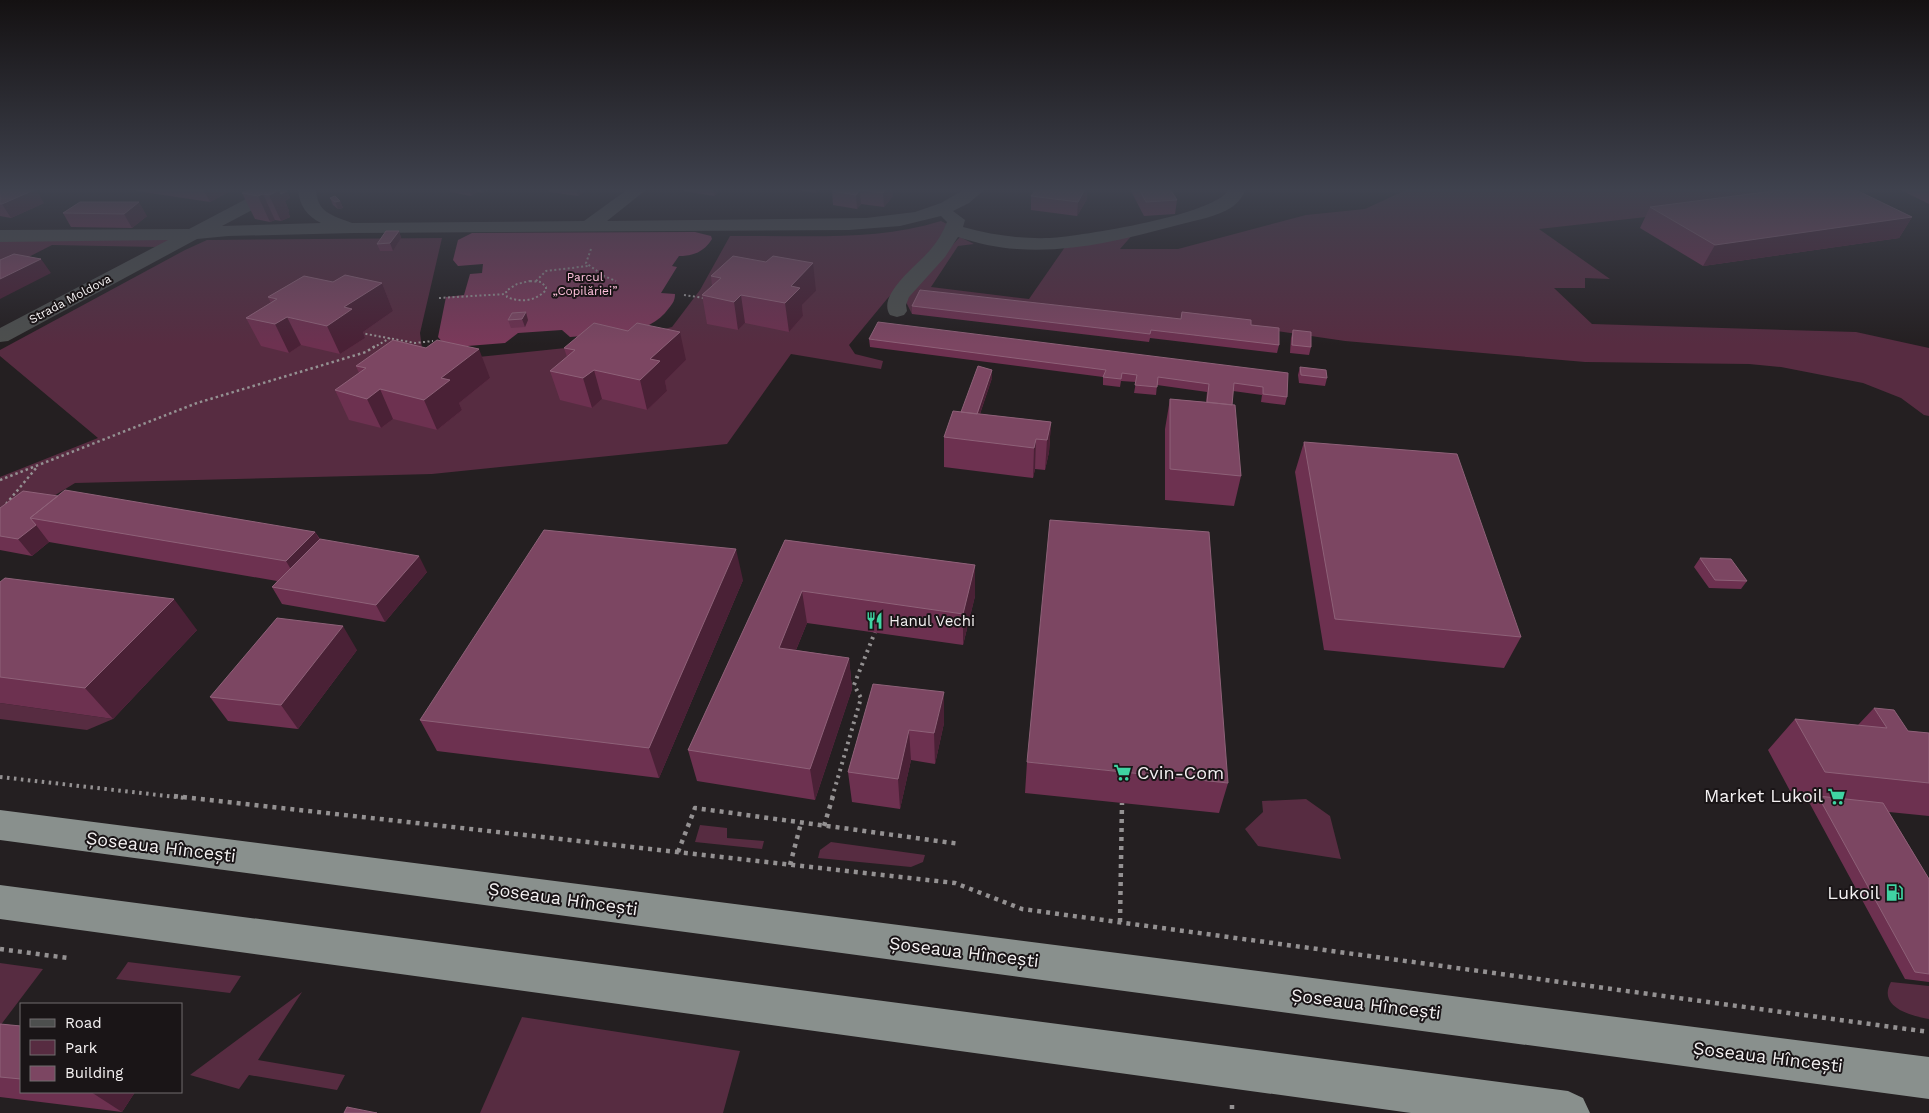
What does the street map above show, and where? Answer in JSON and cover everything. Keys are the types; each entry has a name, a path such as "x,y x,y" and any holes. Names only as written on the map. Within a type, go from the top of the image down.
{"highway":[{"name":"Șoseaua Hîncești","path":"0,825 1929,1078"},
{"path":"0,902 1568,1113"}],"street":[{"name":"Strada Moldova","path":"0,336 181,241"},
{"path":"897,311 896,305 899,294 938,253 946,241"},
{"path":"996,241 1062,243 1085,241"}],"path":[{"path":"590,241 586,263 604,276 616,281"},
{"path":"535,281 546,271 588,266"},
{"path":"535,281 544,284 546,290 534,298 515,300 510,299 506,294 509,288 518,284 535,281"},
{"path":"439,298 506,294"},
{"path":"684,294 711,299"},
{"path":"361,333 415,343 433,341"},
{"path":"0,480 197,403 366,352 390,338"},
{"path":"6,505 39,465"},
{"path":"824,826 861,698 854,685 876,632"},
{"path":"0,777 955,883 1022,909 1929,1032"},
{"path":"1120,922 1122,803"},
{"path":"678,852 695,808 960,844"},
{"path":"790,865 802,823"},
{"path":"0,949 68,958"}],"green space":[{"path":"0,241 167,241 157,247 52,245 15,264 0,263"},
{"path":"205,241 441,241 420,333 422,348 449,360 604,344 672,327 700,290 727,241 938,241 932,253 887,299 849,345 855,354 883,361 881,369 791,354 727,444 432,474 75,483 36,507 0,534 0,477 98,438 0,356 0,350"},
{"name":"Parcul „Copilăriei”","path":"458,241 710,241 698,252 679,256 672,266 677,267 661,293 675,294 674,301 660,318 637,330 624,333 570,337 562,330 518,333 505,343 455,347 444,344 438,337 446,297 464,295 470,274 482,273 483,264 458,266 453,260"},
{"path":"956,241 968,241 974,244 958,246 931,287 1029,299 1065,247 1095,241 1127,241 1120,249 1178,249 1208,241 1556,241 1610,279 1585,278 1585,288 1554,288 1592,324 1856,332 1929,348 1929,416 1924,415 1901,398 1863,383 1781,367 1749,364 1585,362 1345,341 1250,327 921,297 912,314 905,300 915,285"},
{"path":"0,703 113,719 87,730 0,719"},
{"path":"1306,799 1330,816 1341,859 1258,846 1245,829 1263,812 1262,801"},
{"path":"700,825 727,828 727,838 764,841 762,849 695,842"},
{"path":"831,842 925,855 923,862 911,867 818,858 820,850"},
{"path":"128,962 241,976 230,993 116,979"},
{"path":"0,963 43,969 0,1026"},
{"path":"1891,982 1929,986 1929,1019 1905,1013 1892,1004 1888,998"},
{"path":"302,992 258,1060 345,1075 337,1090 249,1075 239,1089 190,1075"},
{"path":"522,1017 740,1051 723,1113 480,1113"}],"building":[{"path":"379,241 392,241 390,243 377,244"},
{"path":"1708,241 1744,241 1715,245"},
{"path":"14,254 41,259 0,279 0,260"},
{"path":"733,256 766,262 773,256 813,263 791,286 800,288 785,303 741,295 734,302 702,295 721,278 711,276"},
{"path":"345,275 382,283 344,307 352,309 327,326 287,317 275,324 246,318 277,299 268,297 304,276 333,282"},
{"path":"920,290 1181,319 1182,312 1251,320 1251,325 1279,328 1279,345 1151,330 1150,334 912,306"},
{"path":"526,312 522,319 508,320 512,313"},
{"path":"878,322 1288,373 1287,397 1263,394 1263,387 1234,383 1232,405 1207,402 1209,384 1158,377 1157,387 1135,385 1137,375 1122,373 1121,379 1103,377 1106,370 869,339"},
{"path":"594,323 628,331 637,323 680,332 650,359 660,361 640,380 594,370 583,378 550,371 575,350 564,348"},
{"path":"1293,330 1311,332 1311,347 1292,345"},
{"path":"393,340 426,348 437,340 479,349 441,378 450,380 424,400 380,389 367,399 335,390 366,368 356,366"},
{"path":"978,366 992,370 977,414 961,412"},
{"path":"1300,367 1326,370 1327,378 1301,375"},
{"path":"1170,399 1235,405 1241,476 1170,469"},
{"path":"953,411 1051,422 1047,440 1036,439 1034,448 944,437"},
{"path":"1304,442 1457,454 1521,637 1335,619"},
{"path":"65,490 315,532 286,561 30,518"},
{"path":"23,491 58,496 30,518 36,525 18,539 0,536 0,508"},
{"path":"1050,520 1209,532 1228,783 1027,762"},
{"path":"544,530 736,549 649,748 420,720"},
{"path":"320,539 419,556 376,605 272,587"},
{"path":"785,540 975,565 963,614 802,591 779,648 849,658 810,769 688,750"},
{"path":"1700,558 1731,559 1747,581 1715,580"},
{"path":"5,578 174,599 85,688 0,677 0,582"},
{"path":"277,618 343,626 281,705 210,697"},
{"path":"873,684 944,692 934,733 909,730 898,779 848,772"},
{"path":"1874,708 1894,710 1908,731 1929,733 1929,783 1825,772 1795,719 1887,728"},
{"path":"1818,796 1883,803 1929,879 1929,974 1915,972"},
{"path":"0,1024 20,1026 20,1079 0,1077"},
{"path":"347,1107 377,1113 344,1113"}],"place":[{"name":"Hanul Vechi","path":"875,621"},
{"name":"Cvin-Com","path":"1123,773"},
{"name":"Market Lukoil","path":"1837,796"},
{"name":"Lukoil","path":"1894,893"}]}
